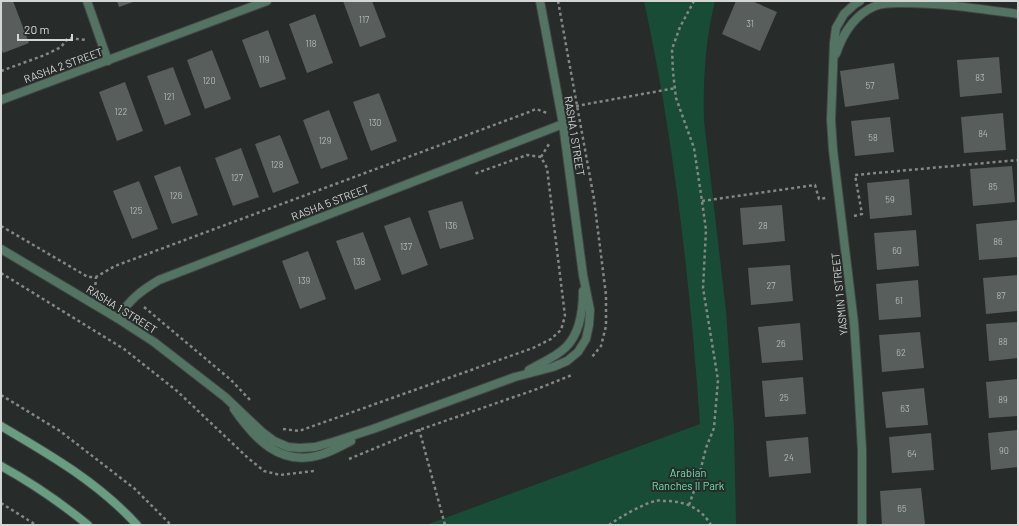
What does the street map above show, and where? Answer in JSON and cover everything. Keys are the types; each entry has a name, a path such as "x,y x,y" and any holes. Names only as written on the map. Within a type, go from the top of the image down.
{"street":[{"path":"87,1 108,60"},
{"name":"RASHA 2 STREET","path":"1,100 267,1"},
{"name":"RASHA 1 STREET","path":"1,249 117,318 154,342 225,397 250,432 260,442 274,451 288,456 302,458 319,455 336,449 373,429 515,377 553,367 567,361 578,352 586,339 590,310 583,275 563,124 540,1"},
{"name":"YASMIN 1 STREET","path":"860,1 844,14 836,28 831,90 831,120 833,150 854,323 862,450 862,525"},
{"name":"YASMIN 1 STREET","path":"833,60 844,35 852,22 863,12 890,2 922,2 1018,14"},
{"name":"RASHA 5 STREET","path":"117,318 128,302 159,280 563,124"},
{"name":"RASHA 1 STREET","path":"515,377 551,358 567,347 577,331 581,315 583,275"},
{"path":"1,426 52,456 93,484 137,525"},
{"path":"1,466 56,499 88,525"}],"path":[{"path":"558,1 594,199 606,295 606,326 601,346 591,357"},
{"path":"689,505 698,480 706,448 714,428 718,387 713,343 702,288 706,230 702,200 694,148 676,98 672,49 680,27 694,1"},
{"path":"1,71 61,48 68,38 101,42"},
{"path":"1,226 88,277 96,277 122,263 536,109 546,113 560,109 676,88"},
{"path":"280,428 299,431 533,348 551,339 560,330 564,316 547,168 541,157 527,155 468,176"},
{"path":"842,218 862,214 855,175 1018,160"},
{"path":"702,200 815,185 818,199 839,196"},
{"path":"1,273 124,349 177,391 248,458 264,471 280,475 316,470"},
{"path":"142,305 148,312 231,380 252,403"},
{"path":"344,461 419,430 537,389 570,376 575,372"},
{"path":"1,395 60,431 135,489 171,525"},
{"path":"414,414 445,525"},
{"path":"609,525 634,510 656,501 675,501 694,506 706,517 711,525"},
{"path":"1,503 36,525"}],"green space":[{"name":"Arabian Ranches II Park","path":"644,1 715,1 705,61 704,121 726,311 734,429 736,525 426,525 700,424 680,211 655,53"}],"building":[{"path":"1,1 13,1 29,43 3,53 1,48"},
{"path":"117,1 136,1 119,7"},
{"path":"343,1 372,1 386,37 360,47"},
{"path":"736,1 752,1 777,12 760,51 722,34"},
{"path":"315,14 333,63 307,73 289,24"},
{"path":"268,30 286,79 260,88 242,40"},
{"path":"212,50 231,99 205,109 187,60"},
{"path":"999,57 1002,93 960,97 957,60"},
{"path":"894,63 899,99 845,107 840,71"},
{"path":"173,67 191,115 165,125 147,76"},
{"path":"125,82 143,131 117,141 99,92"},
{"path":"379,93 397,141 371,151 353,102"},
{"path":"329,110 348,159 321,169 303,120"},
{"path":"1003,113 1006,150 964,153 961,117"},
{"path":"890,117 894,152 855,156 851,121"},
{"path":"280,135 299,183 273,193 255,144"},
{"path":"241,148 259,197 233,206 215,158"},
{"path":"180,166 198,215 172,224 154,176"},
{"path":"1012,166 1015,202 973,206 970,169"},
{"path":"909,179 912,215 870,219 867,183"},
{"path":"139,181 158,229 132,239 113,191"},
{"path":"462,201 474,239 440,249 428,211"},
{"path":"782,205 785,241 743,245 740,208"},
{"path":"410,217 428,265 402,275 384,226"},
{"path":"1018,220 1018,257 979,260 976,224"},
{"path":"916,230 919,266 877,270 874,233"},
{"path":"363,232 381,280 355,290 336,241"},
{"path":"308,251 326,299 300,309 282,261"},
{"path":"790,265 793,301 751,305 748,268"},
{"path":"1018,275 1018,311 986,314 983,278"},
{"path":"918,280 921,317 879,320 876,284"},
{"path":"1018,322 1018,358 989,361 986,324"},
{"path":"800,323 803,360 762,363 758,327"},
{"path":"920,332 924,368 882,372 879,335"},
{"path":"803,377 806,414 765,417 762,381"},
{"path":"1018,379 1018,416 989,418 986,382"},
{"path":"924,388 928,425 886,428 882,392"},
{"path":"1018,430 1018,467 991,470 988,433"},
{"path":"931,433 934,470 892,473 889,437"},
{"path":"808,437 811,473 769,477 766,441"},
{"path":"921,488 925,524 882,525 880,491"}]}
